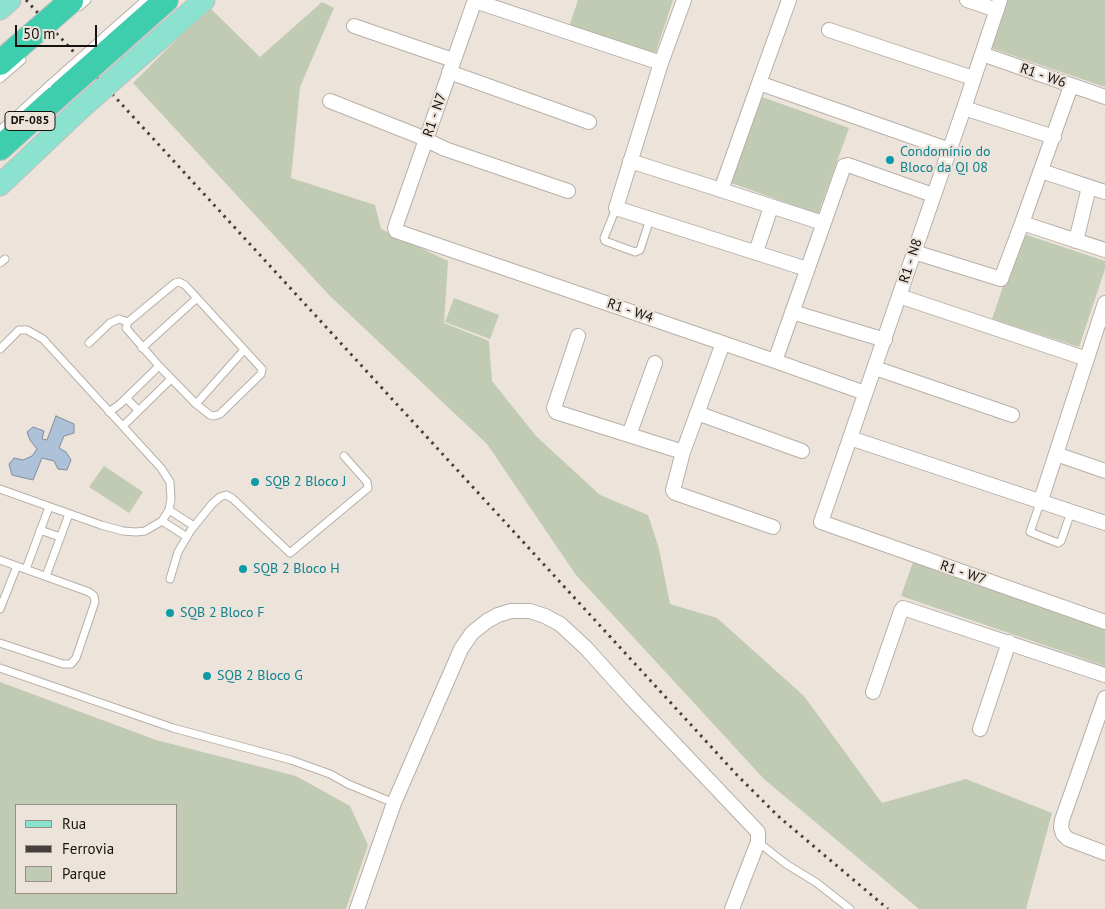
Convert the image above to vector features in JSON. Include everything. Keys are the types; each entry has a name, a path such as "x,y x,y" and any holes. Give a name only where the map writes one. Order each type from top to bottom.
{"highway":[{"name":"DF-085","path":"0,148 55,88 108,42 166,0"},
{"path":"0,63 22,52 73,5"}],"main road":[{"path":"0,9 10,0"},
{"path":"0,185 78,112 204,0"}],"street":[{"path":"475,0 661,63"},
{"name":"R1 - N7","path":"395,230 475,0"},
{"path":"684,0 661,63 616,208 807,269"},
{"path":"721,190 788,0"},
{"path":"967,0 998,5"},
{"name":"R1 - N8","path":"821,522 885,340 998,5"},
{"path":"354,26 589,122"},
{"path":"829,30 973,78"},
{"name":"R1 - W6","path":"982,54 1105,97"},
{"path":"759,83 950,150"},
{"path":"914,252 1001,279 1071,86"},
{"path":"330,101 416,135 445,149 568,191"},
{"path":"964,108 1054,137"},
{"path":"630,161 823,223"},
{"path":"775,361 843,168 846,165 933,195"},
{"path":"1041,171 1105,192"},
{"path":"1076,241 1089,187"},
{"path":"756,252 771,207"},
{"path":"1022,223 1105,250"},
{"name":"R1 - W4","path":"395,230 865,393"},
{"path":"899,296 1086,359"},
{"path":"1040,503 1105,303"},
{"path":"792,312 885,340"},
{"path":"578,336 554,408 556,412 683,452"},
{"path":"723,343 683,452 673,488 675,493 773,528"},
{"path":"629,435 655,363"},
{"path":"875,368 1012,415"},
{"path":"697,413 802,451"},
{"path":"850,438 1105,524"},
{"path":"1056,454 1105,471"},
{"name":"R1 - W7","path":"821,522 1105,622"},
{"path":"873,692 903,608 1105,675"},
{"path":"357,909 394,803 461,649 472,633 487,621 511,611 530,611 560,624 586,648 758,832 758,842 732,909"},
{"path":"980,729 1010,642"},
{"path":"1105,698 1100,730 1061,827 1063,834 1068,839 1105,853"}],"lane":[{"path":"73,5 87,0"},
{"path":"108,42 145,0"},
{"path":"0,79 22,52"},
{"path":"0,130 55,88"},
{"path":"616,208 604,238 605,241 635,252 640,250 650,218"},
{"path":"180,282 185,285 197,298 261,367 261,374 220,414 210,415 196,404 142,348 126,328 128,322 176,283 180,282"},
{"path":"142,348 197,298"},
{"path":"89,343 110,323 119,319 128,322"},
{"path":"0,349 19,330 27,330 43,339 161,468 170,482 171,499 169,510 162,521 145,531 123,531 0,489"},
{"path":"196,404 244,350"},
{"path":"109,412 159,366"},
{"path":"123,426 171,379"},
{"path":"126,398 138,410"},
{"path":"170,579 178,552 194,526 212,504 220,497 226,495 232,498 290,553 368,488 367,482 344,456"},
{"path":"1040,503 1030,532 1058,543 1061,541 1070,512"},
{"path":"26,569 49,507"},
{"path":"169,510 194,526"},
{"path":"46,576 69,514"},
{"path":"162,521 187,537"},
{"path":"40,530 60,537"},
{"path":"0,560 89,592 94,596 95,602 76,658 71,664 64,664 0,643"},
{"path":"0,609 17,566"},
{"path":"0,668 173,728 290,760 330,774 348,784 394,803"},
{"path":"758,842 786,864 818,882 850,909"}],"green space":[{"path":"578,0 673,0 655,55 569,27"},
{"path":"1005,0 1105,0 1105,87 988,47"},
{"path":"322,2 334,8 300,87 291,178 375,205 381,229 448,261 444,323 489,341 492,381 536,436 600,495 648,515 659,549 670,604 717,618 804,696 882,803 966,779 1052,813 1026,909 919,909 764,779 576,575 487,444 329,295 133,83 209,7 260,57"},
{"path":"762,97 849,128 818,214 731,183"},
{"path":"1021,233 1105,261 1105,269 1079,347 992,319"},
{"path":"454,298 499,315 490,339 445,322"},
{"path":"104,466 143,492 129,513 89,487"},
{"path":"913,562 1105,628 1105,666 901,596"},
{"path":"0,682 156,740 296,776 350,806 368,845 346,909 0,909"}],"water":[{"path":"56,416 74,424 74,433 64,436 59,448 66,452 71,460 67,470 58,469 54,461 42,458 33,480 12,475 9,464 14,458 23,460 32,456 37,449 27,432 33,427 44,431 42,439 47,440"}],"railway":[{"path":"26,0 737,775 778,816 888,909"}],"place":[{"name":"Condomínio do Bloco da QI 08","path":"890,160"},
{"name":"SQB 2 Bloco J","path":"255,482"},
{"name":"SQB 2 Bloco H","path":"243,569"},
{"name":"SQB 2 Bloco F","path":"170,613"},
{"name":"SQB 2 Bloco G","path":"207,676"}]}
